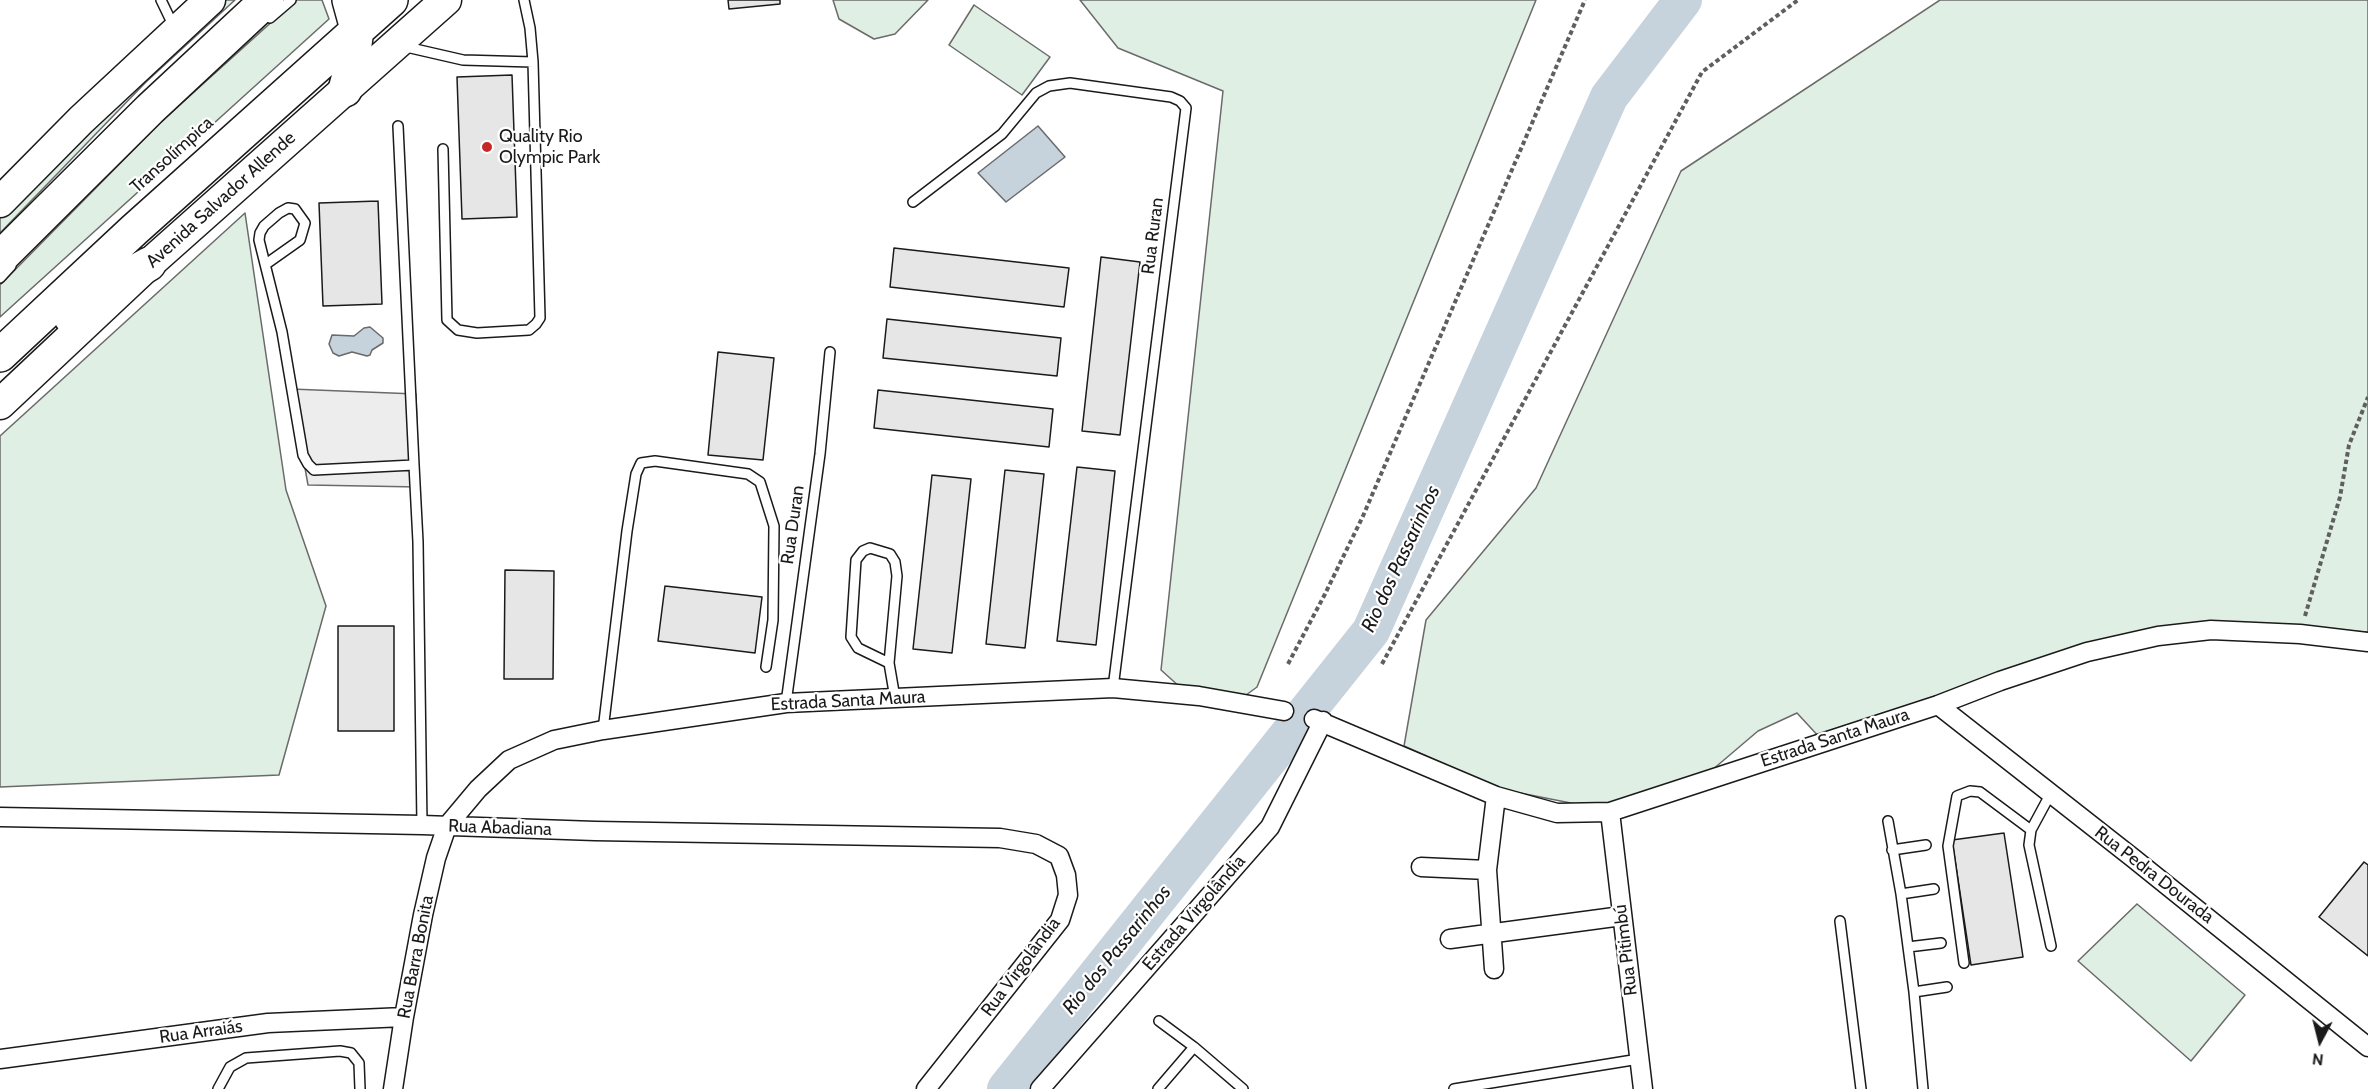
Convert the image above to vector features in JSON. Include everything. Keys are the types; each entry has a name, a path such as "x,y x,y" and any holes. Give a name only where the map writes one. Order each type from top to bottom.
{"highway":[{"name":"Avenida Salvador Allende","path":"0,355 134,230 352,14 391,0"},
{"path":"8,259 150,109 266,12"},
{"path":"345,90 353,60 352,14"},
{"path":"0,367 64,324 102,291 149,264"}],"main road":[{"path":"0,202 81,120 210,0"},
{"name":"Avenida Salvador Allende","path":"0,404 149,264 446,0"}],"street":[{"name":"Estrada Santa Maura","path":"1319,720 1496,796 1557,813 1610,812 1938,705 2000,681 2088,652 2158,636 2211,630 2300,634 2368,642"},
{"name":"Estrada Santa Maura","path":"447,826 477,789 509,760 554,740 603,730 786,703 1113,688 1199,696 1284,711"},
{"name":"Rua Pedra Dourada","path":"1938,705 2368,1047"},
{"name":"Estrada Virgolândia","path":"1040,1089 1270,827 1319,720"},
{"path":"1494,969 1487,870 1496,796"},
{"name":"Rua Pitimbú","path":"1610,812 1643,1089"},
{"name":"Rua Abadiana","path":"0,817 1000,838"},
{"name":"Rua Barra Bonita","path":"393,1089 404,1017 436,858 447,826"},
{"name":"Rua Virgolândia","path":"926,1089 1060,920 1068,896 1066,875 1059,856 1036,844 1000,838"},
{"path":"1420,867 1487,870"},
{"path":"1450,939 1622,916"},
{"name":"Rua Arraiás","path":"0,1059 268,1023 404,1017"}],"lane":[{"path":"161,0 169,12 176,31"},
{"path":"266,12 291,0"},
{"path":"443,149 447,320 458,330 477,333 529,330 540,318 533,62 530,28 524,0"},
{"path":"396,45 462,60 533,62"},
{"name":"Rua Ruran","path":"914,202 1002,135 1036,93 1049,86 1070,83 1171,97 1180,101 1186,108 1113,688"},
{"path":"398,126 418,542 422,825"},
{"path":"266,264 300,240 305,223 295,209 288,208 279,213 264,226 259,240 282,332 303,455 308,464 314,470 414,465"},
{"path":"0,278 8,259"},
{"name":"Rua Duran","path":"786,703 820,454 830,352"},
{"path":"603,730 627,531 636,474 641,463 655,461 748,474 760,482 774,526 773,620 766,668"},
{"path":"889,663 858,648 851,637 856,560 863,551 870,548 890,554 895,562 897,576 889,663 895,698"},
{"path":"1964,963 1948,846 1957,796 1970,791 1980,792 2031,830"},
{"path":"2051,794 2031,830 2029,845 2051,946"},
{"path":"1888,821 1901,894 1914,992 1923,1089"},
{"path":"1892,850 1926,845"},
{"path":"1901,894 1934,889"},
{"path":"1840,921 1861,1089"},
{"path":"1908,947 1941,943"},
{"path":"1914,992 1947,987"},
{"path":"1159,1021 1194,1047 1243,1089"},
{"path":"1158,1089 1194,1047"},
{"path":"218,1089 230,1067 246,1058 339,1051 351,1053 359,1063 360,1089"},
{"path":"1454,1089 1639,1059"}],"path":[{"path":"1288,664 1363,516 1585,0"},
{"path":"1382,664 1702,72 1798,0"},
{"path":"2300,634 2340,497 2349,445 2368,397"}],"green space":[{"path":"217,0 235,0 146,82 0,233 0,211"},
{"path":"296,0 322,0 329,19 0,317 0,285 163,120"},
{"path":"833,0 928,0 895,34 874,39 839,19"},
{"path":"1080,0 1536,0 1257,687 1242,698 1181,688 1161,670 1223,91 1118,48"},
{"path":"1940,0 2368,0 2368,632 2191,623 2011,669 1821,739 1797,713 1758,731 1698,782 1611,811 1500,789 1404,746 1426,620 1536,488 1681,171"},
{"path":"974,5 1050,57 1022,95 949,45"},
{"path":"245,213 286,490 326,606 279,775 0,787 0,436"},
{"path":"2137,904 2245,995 2191,1061 2078,961"}],"shaded area":[{"path":"1038,126 1065,157 1006,202 978,173"},
{"path":"370,327 383,338 383,343 372,350 370,355 352,352 339,356 333,353 329,344 332,335 354,336 364,328"},
{"path":"291,389 416,394 419,487 308,485"}],"building":[{"path":"728,0 780,0 780,4 729,9"},
{"name":"Quality Rio Olympic Park","path":"512,75 517,217 462,219 457,77"},
{"path":"378,201 382,304 323,306 319,203"},
{"path":"894,248 1069,268 1064,307 890,287"},
{"path":"1101,257 1140,262 1120,435 1082,431"},
{"path":"887,319 1061,338 1057,376 883,358"},
{"path":"718,352 774,358 763,460 708,455"},
{"path":"878,390 1053,409 1049,447 874,428"},
{"path":"1077,467 1115,471 1096,645 1057,641"},
{"path":"1005,470 1044,474 1025,648 986,644"},
{"path":"932,475 971,479 952,653 913,649"},
{"path":"505,570 554,571 553,679 504,679"},
{"path":"665,586 762,597 755,653 658,641"},
{"path":"338,626 394,626 394,731 338,731"},
{"path":"2004,833 2023,957 1971,965 1952,840"},
{"path":"2364,862 2368,865 2368,956 2319,917"}],"waterway":[{"name":"Rio dos Passarinhos","path":"1006,1089 1371,631 1609,97 1683,0"}],"place":[{"name":"Quality Rio Olympic Park","path":"487,147"}]}
